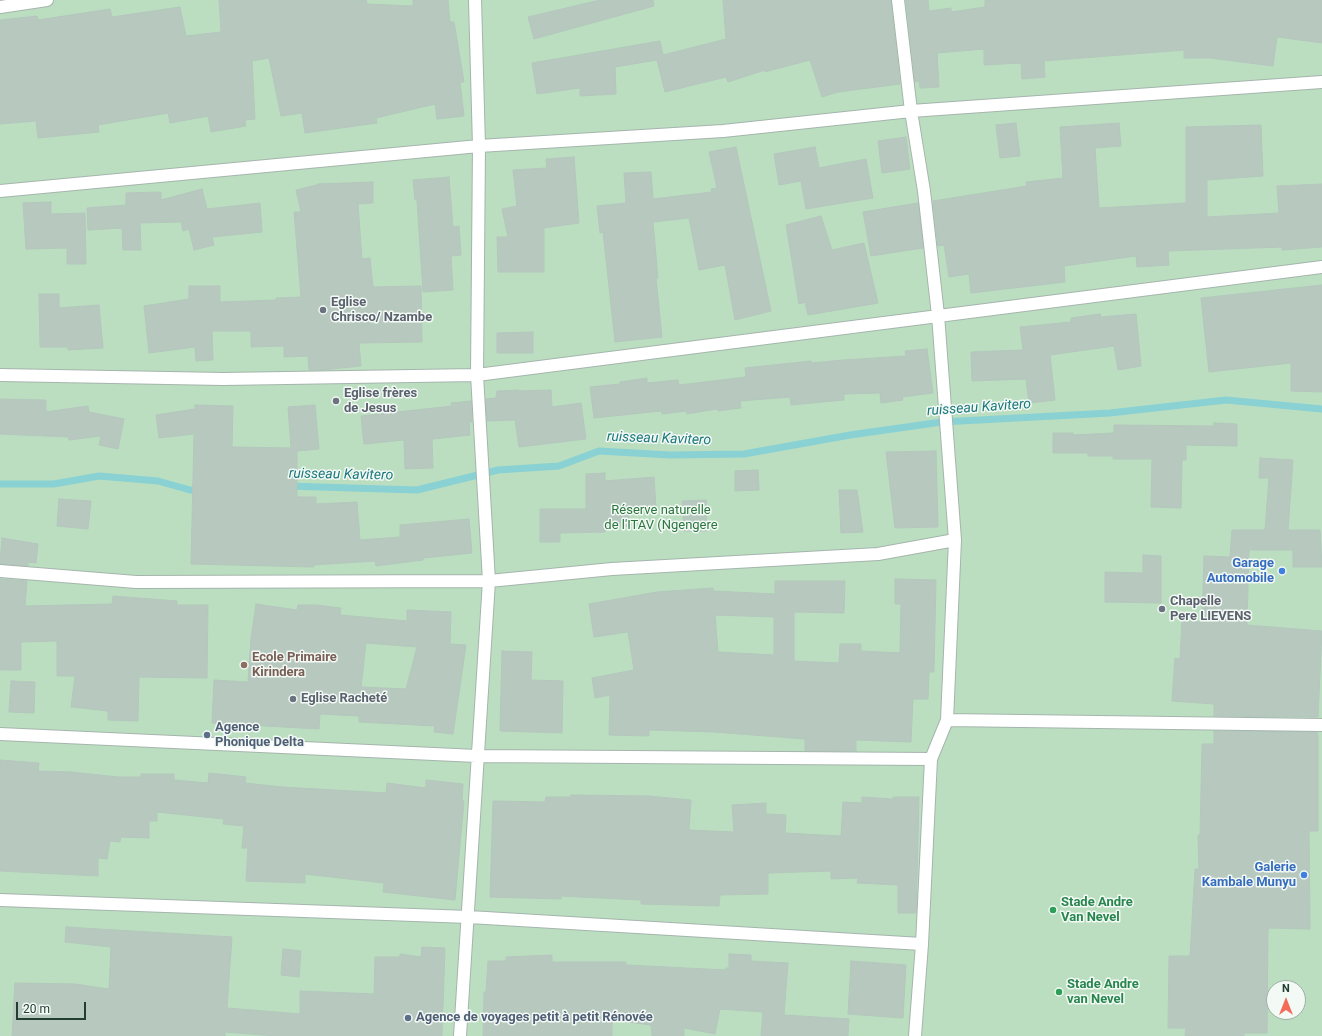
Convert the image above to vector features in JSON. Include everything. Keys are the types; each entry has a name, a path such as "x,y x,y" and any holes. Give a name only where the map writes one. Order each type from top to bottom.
{"street":[{"path":"0,7 47,0"},
{"path":"460,1036 469,917 477,756 489,581 477,375 479,146 475,0"},
{"path":"898,0 911,112 924,191 938,316 955,540 947,720 931,759 922,944 915,1036"},
{"path":"0,191 479,146 723,131 911,112 1322,82"},
{"path":"0,375 223,378 477,375 1322,267"},
{"path":"0,572 136,582 489,581 612,569 878,554 955,540"},
{"path":"947,720 1322,725"},
{"path":"0,734 477,756 931,759"},
{"path":"0,900 469,917 922,944"}],"green space":[{"name":"Réserve naturelle de l'ITAV (Ngengere","path":"0,0 1322,0 1322,1036 0,1036"}],"building":[{"path":"219,0 366,0 367,4 413,6 413,0 448,0 450,22 454,22 464,82 460,82 464,116 437,119 435,104 376,118 377,123 305,133 302,113 281,116 269,58 252,61 255,119 245,120 246,126 211,132 208,116 170,123 168,113 98,125 99,132 38,138 36,121 0,124 0,20 37,16 38,20 110,9 112,17 180,7 186,36 221,32"},
{"path":"600,0 653,0 654,6 534,39 528,17"},
{"path":"723,0 891,0 900,84 838,92 822,97 810,60 765,72 765,70 728,82 726,77 665,92 657,60 615,67 616,94 580,96 580,88 537,94 532,63 660,41 663,55 726,39"},
{"path":"906,0 928,0 929,11 951,8 951,12 985,7 985,0 1322,0 1322,43 1277,37 1273,66 1210,58 1184,58 1184,50 1044,61 1045,77 1022,79 1021,63 984,65 984,49 937,53 939,87 920,88 919,81 915,82"},
{"path":"1016,123 1020,156 1000,158 996,125"},
{"path":"1119,123 1121,146 1095,148 1099,208 1186,203 1186,127 1261,125 1263,176 1207,180 1207,217 1279,213 1277,186 1322,184 1322,247 1282,250 1282,247 1168,251 1169,265 1137,267 1136,256 1064,266 1065,282 971,293 969,274 949,277 944,245 938,246 933,201 1027,186 1026,182 1063,178 1060,127"},
{"path":"906,137 910,169 882,173 878,141"},
{"path":"736,147 771,311 735,320 725,265 699,270 689,218 653,222 658,278 656,278 662,337 615,342 603,232 600,233 597,206 626,203 624,173 651,172 653,199 712,192 711,189 717,188 709,152"},
{"path":"815,147 819,168 866,159 873,198 806,209 801,181 779,185 774,154"},
{"path":"574,157 579,223 544,228 544,272 498,272 497,237 508,237 502,209 517,206 513,170 547,168 546,159"},
{"path":"449,177 453,227 459,226 461,255 451,256 453,290 423,292 417,200 415,200 413,180"},
{"path":"373,182 373,203 358,204 362,259 370,258 373,287 421,286 422,342 359,343 361,366 321,370 309,370 308,356 284,357 284,346 251,347 251,331 212,331 213,360 196,361 195,347 149,353 144,306 189,299 189,286 220,286 220,302 276,300 276,298 301,297 294,212 301,212 296,190 317,184"},
{"path":"202,189 207,209 260,203 262,232 212,237 214,245 194,250 189,229 183,231 181,222 140,223 141,250 123,250 122,228 88,230 87,208 126,205 126,193 161,192 161,200"},
{"path":"51,202 51,214 85,213 86,264 67,264 67,248 26,249 23,203"},
{"path":"918,203 923,248 871,256 863,212"},
{"path":"821,216 832,250 864,243 878,303 808,315 805,302 799,304 786,225"},
{"path":"1322,285 1322,392 1291,391 1291,363 1209,372 1201,298"},
{"path":"39,294 59,294 59,308 99,305 103,348 68,350 68,347 40,347"},
{"path":"1100,314 1101,317 1136,314 1141,366 1118,370 1114,346 1050,355 1055,400 1029,403 1026,379 972,381 971,352 1023,350 1020,327 1071,322 1071,318"},
{"path":"533,332 533,353 497,353 497,333"},
{"path":"927,349 933,393 902,397 903,400 881,403 880,393 844,394 844,400 791,405 790,397 740,401 741,408 718,411 717,409 687,414 686,411 662,414 661,411 594,418 590,387 620,384 620,382 647,378 647,383 678,380 679,385 746,377 745,368 811,361 811,363 906,356 905,351"},
{"path":"551,390 552,407 581,403 586,439 519,447 515,420 487,421 486,399 496,398 497,391"},
{"path":"0,399 46,400 46,412 88,406 89,412 124,419 118,449 99,445 101,436 69,440 68,437 0,434"},
{"path":"471,401 472,422 469,422 470,435 432,439 433,468 405,469 404,440 364,444 361,416 452,406 451,403"},
{"path":"195,405 233,406 232,447 291,448 288,407 315,405 319,449 297,451 297,497 316,497 316,504 357,502 360,540 400,537 400,525 469,519 472,553 423,558 423,560 376,566 375,561 314,565 314,567 191,564 194,434 159,438 156,415 195,409"},
{"path":"1214,423 1237,424 1237,446 1186,445 1186,460 1182,460 1181,508 1151,507 1152,459 1113,459 1113,456 1088,456 1088,453 1053,453 1053,433 1073,433 1073,435 1114,433 1114,425 1213,426"},
{"path":"936,451 938,527 895,528 886,452"},
{"path":"1260,458 1293,460 1288,530 1320,530 1322,567 1293,567 1293,550 1249,550 1247,625 1322,631 1318,717 1214,716 1214,704 1172,701 1175,658 1180,659 1182,621 1202,622 1204,556 1230,557 1232,530 1265,530 1269,478 1259,478"},
{"path":"758,470 759,490 735,491 735,471"},
{"path":"605,473 605,481 654,477 656,508 628,511 630,526 605,529 605,532 560,533 560,542 540,542 540,509 586,509 586,474"},
{"path":"839,490 857,490 863,532 841,533"},
{"path":"59,499 91,501 88,529 57,526"},
{"path":"706,500 707,531 684,531 682,501"},
{"path":"2,538 38,544 36,563 28,562 28,566 0,564"},
{"path":"1143,555 1161,556 1161,603 1105,602 1105,572 1143,573"},
{"path":"0,579 27,581 25,606 112,604 113,596 177,601 177,605 208,605 207,678 139,677 138,721 108,720 108,711 71,707 75,676 57,676 57,641 21,642 21,670 0,670"},
{"path":"895,579 936,580 934,672 929,672 928,699 913,699 911,742 856,740 856,751 805,751 805,739 714,732 649,730 649,736 609,735 610,695 595,698 592,678 634,670 628,632 594,637 589,604 657,592 713,588 713,591 775,594 775,581 845,581 844,613 794,612 794,661 839,663 840,644 861,644 861,651 900,653 901,604 895,604","holes":["715,615 774,617 774,655 718,652"]},
{"path":"256,604 297,610 298,605 316,605 341,608 340,615 407,621 407,610 451,612 450,644 466,645 453,734 434,732 435,726 359,722 359,716 320,714 319,729 212,723 214,680 248,682 251,638","holes":["366,643 417,647 406,689 361,687"]},
{"path":"502,651 532,652 531,680 563,681 562,733 500,731"},
{"path":"11,681 35,682 34,713 9,712"},
{"path":"1214,731 1317,732 1318,735 1318,831 1309,831 1310,929 1268,928 1268,980 1266,980 1267,1033 1244,1033 1244,1036 1185,1036 1186,1028 1168,1028 1169,956 1190,956 1195,869 1199,869 1198,835 1200,835 1202,744 1214,744"},
{"path":"0,760 39,763 38,771 71,772 118,777 141,777 141,774 174,774 174,780 208,783 209,773 246,777 245,783 282,787 386,793 387,783 426,788 426,780 463,784 462,801 464,801 455,900 383,892 384,883 305,874 305,883 246,881 248,848 242,848 244,826 223,824 224,819 157,812 157,821 149,821 149,838 121,837 120,842 110,841 107,859 98,858 98,876 0,871"},
{"path":"571,795 648,796 691,800 689,830 734,832 732,805 766,803 766,814 786,815 785,833 841,836 843,802 862,803 862,797 893,799 893,797 919,797 916,913 898,913 898,885 857,883 858,878 831,879 831,871 768,873 768,894 720,895 719,906 641,904 641,900 561,896 561,899 490,897 493,801 545,802 546,797 571,797"},
{"path":"66,927 232,937 227,1008 300,1014 300,991 374,994 375,957 400,957 400,954 421,957 422,947 445,948 442,1036 276,1036 225,1032 225,1036 12,1036 15,983 75,984 109,989 111,947 65,942"},
{"path":"283,949 301,951 299,977 281,975"},
{"path":"729,954 751,955 751,961 788,963 784,1015 849,1019 848,1036 761,1036 763,1012 720,1009 715,1034 684,1028 684,1036 652,1036 651,1025 612,1020 612,1036 483,1036 484,992 486,992 488,961 506,961 506,957 552,955 552,962 626,962 626,965 726,970 726,968 729,968"},
{"path":"851,961 906,965 903,1018 848,1014"}],"waterway":[{"name":"ruisseau Kavitero","path":"287,486 417,490 498,470 559,466 599,451 670,455 744,454 850,435 942,422 1110,413 1226,400 1322,409"},
{"name":"ruisseau Kavitero","path":"0,484 54,484 99,476 158,481 190,490 202,491"}],"place":[{"name":"Eglise Chrisco/ Nzambe","path":"323,310"},
{"name":"Eglise frères de Jesus","path":"336,401"},
{"name":"Garage Automobile","path":"1282,571"},
{"name":"Chapelle Pere LIEVENS","path":"1162,609"},
{"name":"Ecole Primaire Kirindera","path":"244,665"},
{"name":"Eglise Racheté","path":"293,699"},
{"name":"Agence Phonique Delta","path":"207,735"},
{"name":"Galerie Kambale Munyu","path":"1304,875"},
{"name":"Stade Andre Van Nevel","path":"1053,910"},
{"name":"Stade Andre van Nevel","path":"1059,992"},
{"name":"Agence de voyages petit à petit Rénovée","path":"408,1018"}]}
